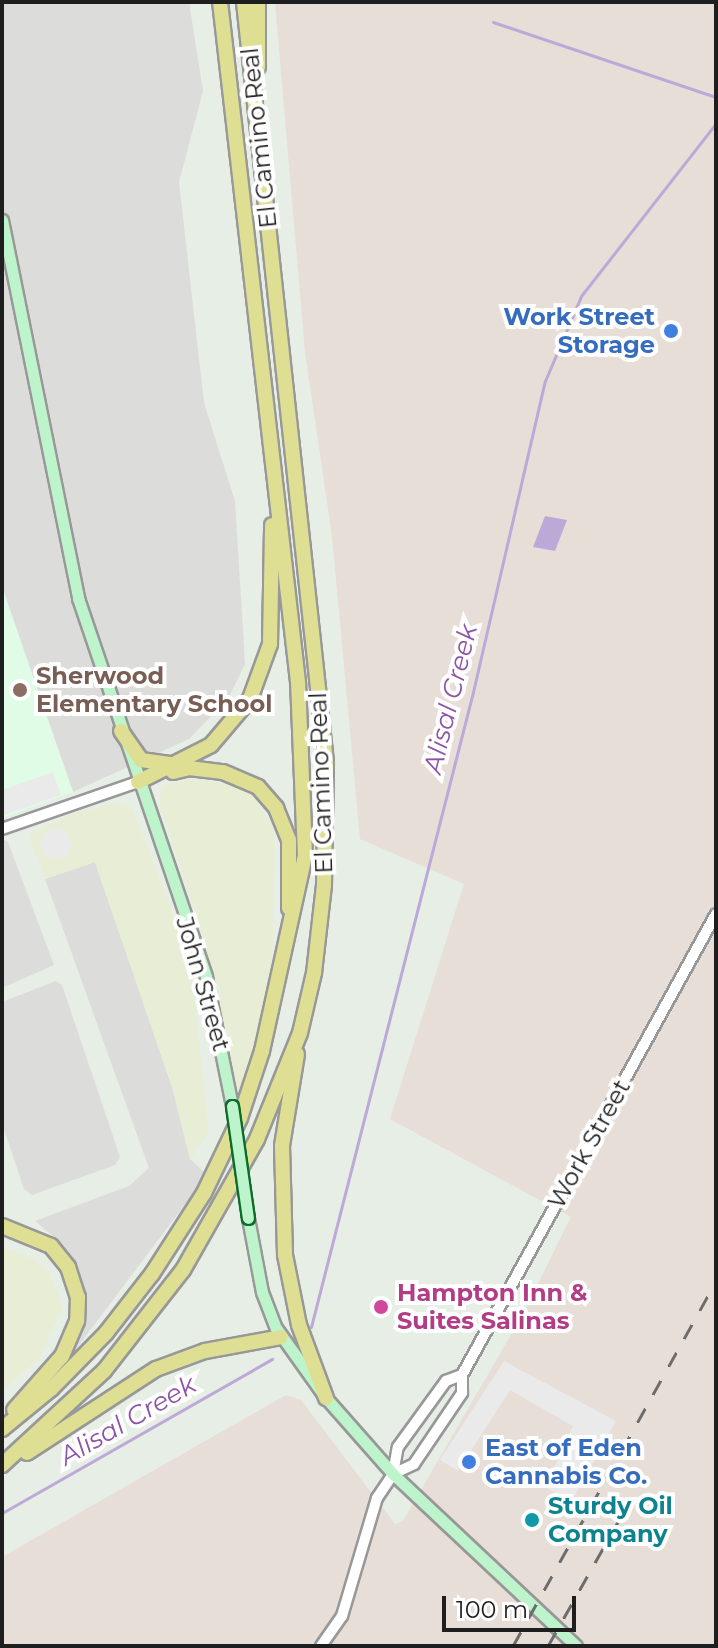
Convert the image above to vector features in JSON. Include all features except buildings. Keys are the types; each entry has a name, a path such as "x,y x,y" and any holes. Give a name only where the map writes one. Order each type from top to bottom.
{"highway":[{"name":"El Camino Real","path":"2,1429 51,1389 106,1333 152,1274 204,1193 240,1118 289,946 305,855 305,794 298,682 220,2"},
{"name":"El Camino Real","path":"3,1464 104,1371 183,1270 257,1139 300,1033 314,973 324,885 326,762 244,2"},
{"path":"255,99 258,2"},
{"path":"138,782 185,760 230,727 260,678 270,644 273,476"},
{"path":"121,731 144,762 185,760"},
{"path":"138,782 189,768 223,772 258,787 276,808 289,840 289,946"},
{"path":"300,1033 282,1146 285,1255 299,1325 326,1398"},
{"path":"2,1226 34,1235 58,1253 72,1274 79,1305 75,1329 55,1366 2,1421"},
{"path":"3,1464 156,1369 205,1351 281,1337"}],"main road":[{"name":"John Street","path":"2,220 65,549 121,731 206,977 232,1106 262,1292 281,1337 326,1398 393,1474 576,1646"}],"street":[{"path":"2,829 138,782"},
{"name":"Work Street","path":"393,1474 414,1464 462,1393 462,1375 716,914"},
{"name":"Work Street","path":"321,1646 342,1616 377,1498 393,1474 402,1440 446,1381 462,1375"}],"shaded area":[{"path":"2,2 189,2 203,91 179,182 204,403 235,501 245,664 228,699 189,739 73,792 2,586"},
{"path":"275,2 716,2 716,1646 2,1646 2,1557 286,1395 301,1400 395,1524 403,1521 524,1312 571,1217 390,1119 464,884 360,839 332,536 305,352"},
{"path":"545,516 567,520 555,551 533,547"},
{"name":"Sherwood Elementary School","path":"2,588 73,792 2,818"},
{"path":"53,772 61,795 2,816 2,790"},
{"path":"192,778 248,789 275,829 272,983 239,1095 203,937 160,804 161,786"},
{"path":"119,803 133,809 190,958 209,1133 190,1159 173,1090 95,862 45,879 28,834 76,812"},
{"path":"56,829 67,833 71,844 67,855 56,859 45,855 41,844 45,833"},
{"path":"2,839 8,842 54,965 2,988"},
{"path":"95,862 173,1090 190,1159 207,1175 73,1353 86,1293 64,1246 35,1221 129,1186 149,1168 45,879"},
{"path":"56,981 62,985 120,1157 115,1165 32,1195 24,1189 2,1123 2,1002"},
{"path":"2,1247 32,1258 49,1272 63,1307 39,1359 2,1390"},
{"path":"504,1361 616,1421 571,1502 540,1484 543,1479 548,1481 573,1426 510,1390 458,1471 440,1460"}],"waterway":[{"name":"Alisal Creek","path":"493,22 716,97"},
{"name":"Alisal Creek","path":"311,1327 473,692 545,381 581,296 716,123"},
{"name":"Alisal Creek","path":"2,1513 272,1359"}],"railway":[{"path":"513,1646 716,1282"},
{"path":"548,1646 623,1513"}],"place":[{"name":"Work Street Storage","path":"671,331"},
{"name":"Sherwood Elementary School","path":"20,690"},
{"name":"Hampton Inn & Suites Salinas","path":"381,1307"},
{"name":"East of Eden Cannabis Co.","path":"469,1462"},
{"name":"Sturdy Oil Company","path":"532,1520"}]}
